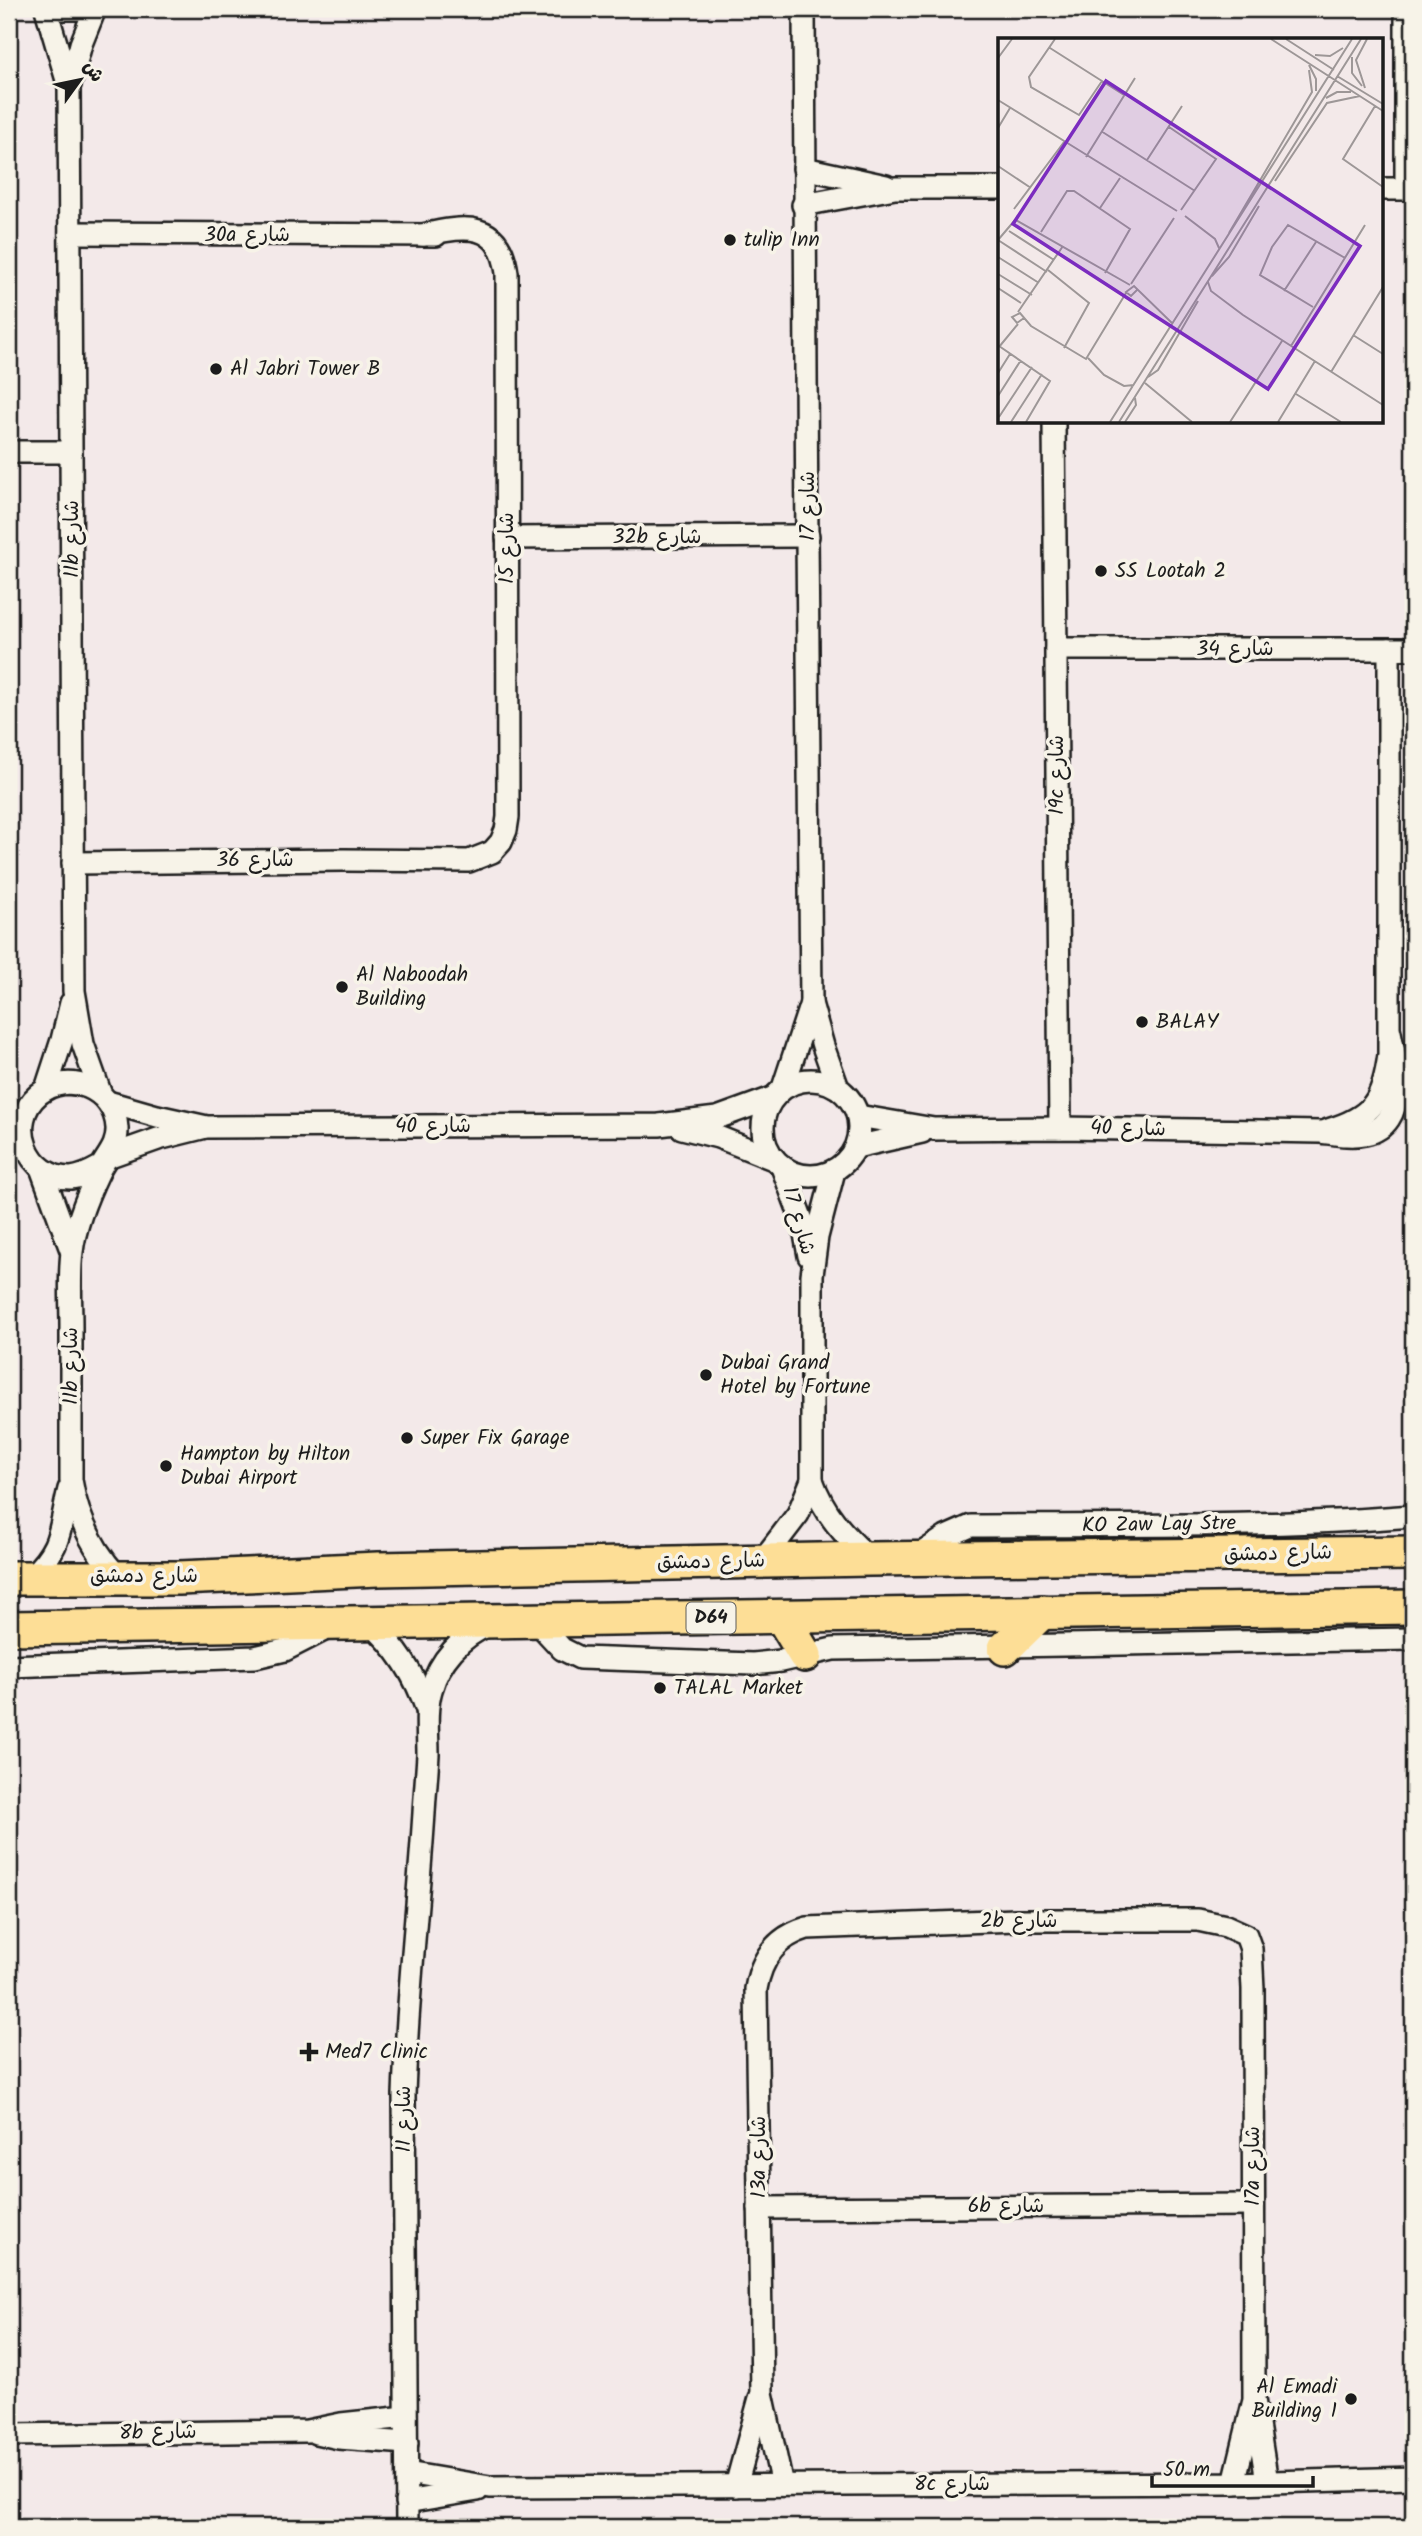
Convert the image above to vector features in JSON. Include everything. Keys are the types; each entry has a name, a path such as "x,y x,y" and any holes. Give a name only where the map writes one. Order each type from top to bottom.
{"main road":[{"name":"شارع دمشق","path":"19,1578 179,1578 378,1569 870,1559 1413,1553"},
{"name":"D64","path":"9,1628 1413,1607"},
{"path":"1005,1648 1042,1612"},
{"path":"782,1617 805,1655"}],"street":[{"name":"11b شارع","path":"47,9 69,87 74,990 83,1044 105,1099"},
{"path":"60,9 81,9"},
{"name":"11b شارع","path":"69,87 94,9"},
{"name":"شارع 17","path":"804,9 803,205 811,1003 838,1088"},
{"path":"1384,189 1410,189 1406,9"},
{"path":"804,168 895,188"},
{"path":"803,205 895,188 998,188"},
{"name":"شارع 15","path":"423,235 458,228 476,229 491,235 501,248 505,260 506,294 507,801 497,827 489,838 466,851 437,860"},
{"name":"30a شارع","path":"70,233 423,235"},
{"name":"19c شارع","path":"1054,424 1060,1128"},
{"path":"9,452 71,452"},
{"name":"32b شارع","path":"507,538 808,536"},
{"name":"شارع 34","path":"1056,649 1413,649"},
{"name":"شارع 40","path":"858,1115 934,1129 1321,1132 1353,1136 1369,1134 1391,1116 1396,1098 1397,1074 1390,1032 1389,649"},
{"name":"شارع 36","path":"73,863 437,860"},
{"name":"11b شارع","path":"46,1089 74,990"},
{"name":"شارع 17","path":"778,1093 811,1003"},
{"path":"811,1079 838,1088 850,1100 858,1115 856,1147 847,1161 834,1171 817,1177 798,1175 777,1163 765,1145 762,1129 765,1113 778,1093 796,1082 811,1079"},
{"path":"9,1150 55,1175 71,1178 86,1175 105,1161 115,1143 117,1129 114,1115 105,1099 89,1087 59,1083 19,1107 24,1117 22,1131 36,1163"},
{"name":"شارع 40","path":"105,1099 157,1116 207,1127 659,1125 717,1118 778,1093"},
{"name":"شارع 40","path":"659,1125 718,1137 777,1163"},
{"name":"شارع 40","path":"105,1161 158,1139 207,1127"},
{"name":"شارع 40","path":"856,1147 934,1129"},
{"name":"11b شارع","path":"19,1578 45,1562 62,1529 71,1480 72,1252 83,1209 105,1161"},
{"name":"11b شارع","path":"36,1163 72,1252"},
{"name":"شارع 17","path":"777,1163 803,1223 812,1275"},
{"name":"شارع 17","path":"762,1561 798,1514 812,1480 812,1275 817,1237 834,1171"},
{"name":"11b شارع","path":"71,1480 78,1510 90,1539 117,1576"},
{"name":"شارع 17","path":"812,1480 828,1515 840,1531 870,1559"},
{"name":"KO Zaw Lay Stre","path":"914,1559 946,1537 971,1527 1240,1524 1413,1516"},
{"name":"شارع 11","path":"407,2527 405,2069 426,1783 427,1712 430,1691 449,1654 481,1628 500,1621"},
{"path":"536,1621 562,1649 592,1660 753,1664 781,1661 833,1649 1413,1639"},
{"path":"9,1666 255,1657 285,1650 354,1622"},
{"name":"شارع 11","path":"354,1622 386,1637 412,1671 427,1712"},
{"name":"2b شارع","path":"791,1933 816,1927 851,1925 1184,1919 1226,1926 1246,1935"},
{"name":"13a شارع","path":"782,2485 762,2393 756,1989 763,1961 780,1941 791,1933"},
{"name":"17a شارع","path":"1246,1935 1251,1949 1253,1989 1254,2399 1267,2482"},
{"name":"6b شارع","path":"759,2208 1254,2205"},
{"name":"13a شارع","path":"736,2486 762,2393"},
{"name":"17a شارع","path":"1234,2483 1254,2399"},
{"name":"8b شارع","path":"9,2435 307,2431 341,2424 406,2417"},
{"name":"8b شارع","path":"307,2431 339,2438 407,2443"},
{"name":"8c شارع","path":"407,2473 490,2487 1234,2483 1413,2478"},
{"name":"8c شارع","path":"406,2502 459,2495 490,2487"}],"place":[{"name":"tulip Inn","path":"730,240"},
{"name":"Al Jabri Tower B","path":"216,369"},
{"name":"SS Lootah 2","path":"1101,571"},
{"name":"Al Naboodah Building","path":"342,987"},
{"name":"BALAY","path":"1142,1022"},
{"name":"Dubai Grand Hotel by Fortune","path":"706,1375"},
{"name":"Super Fix Garage","path":"407,1438"},
{"name":"Hampton by Hilton Dubai Airport","path":"166,1466"},
{"name":"TALAL Market","path":"660,1688"},
{"name":"Med7 Clinic","path":"309,2052"},
{"name":"Al Emadi Building 1","path":"1351,2399"}]}
